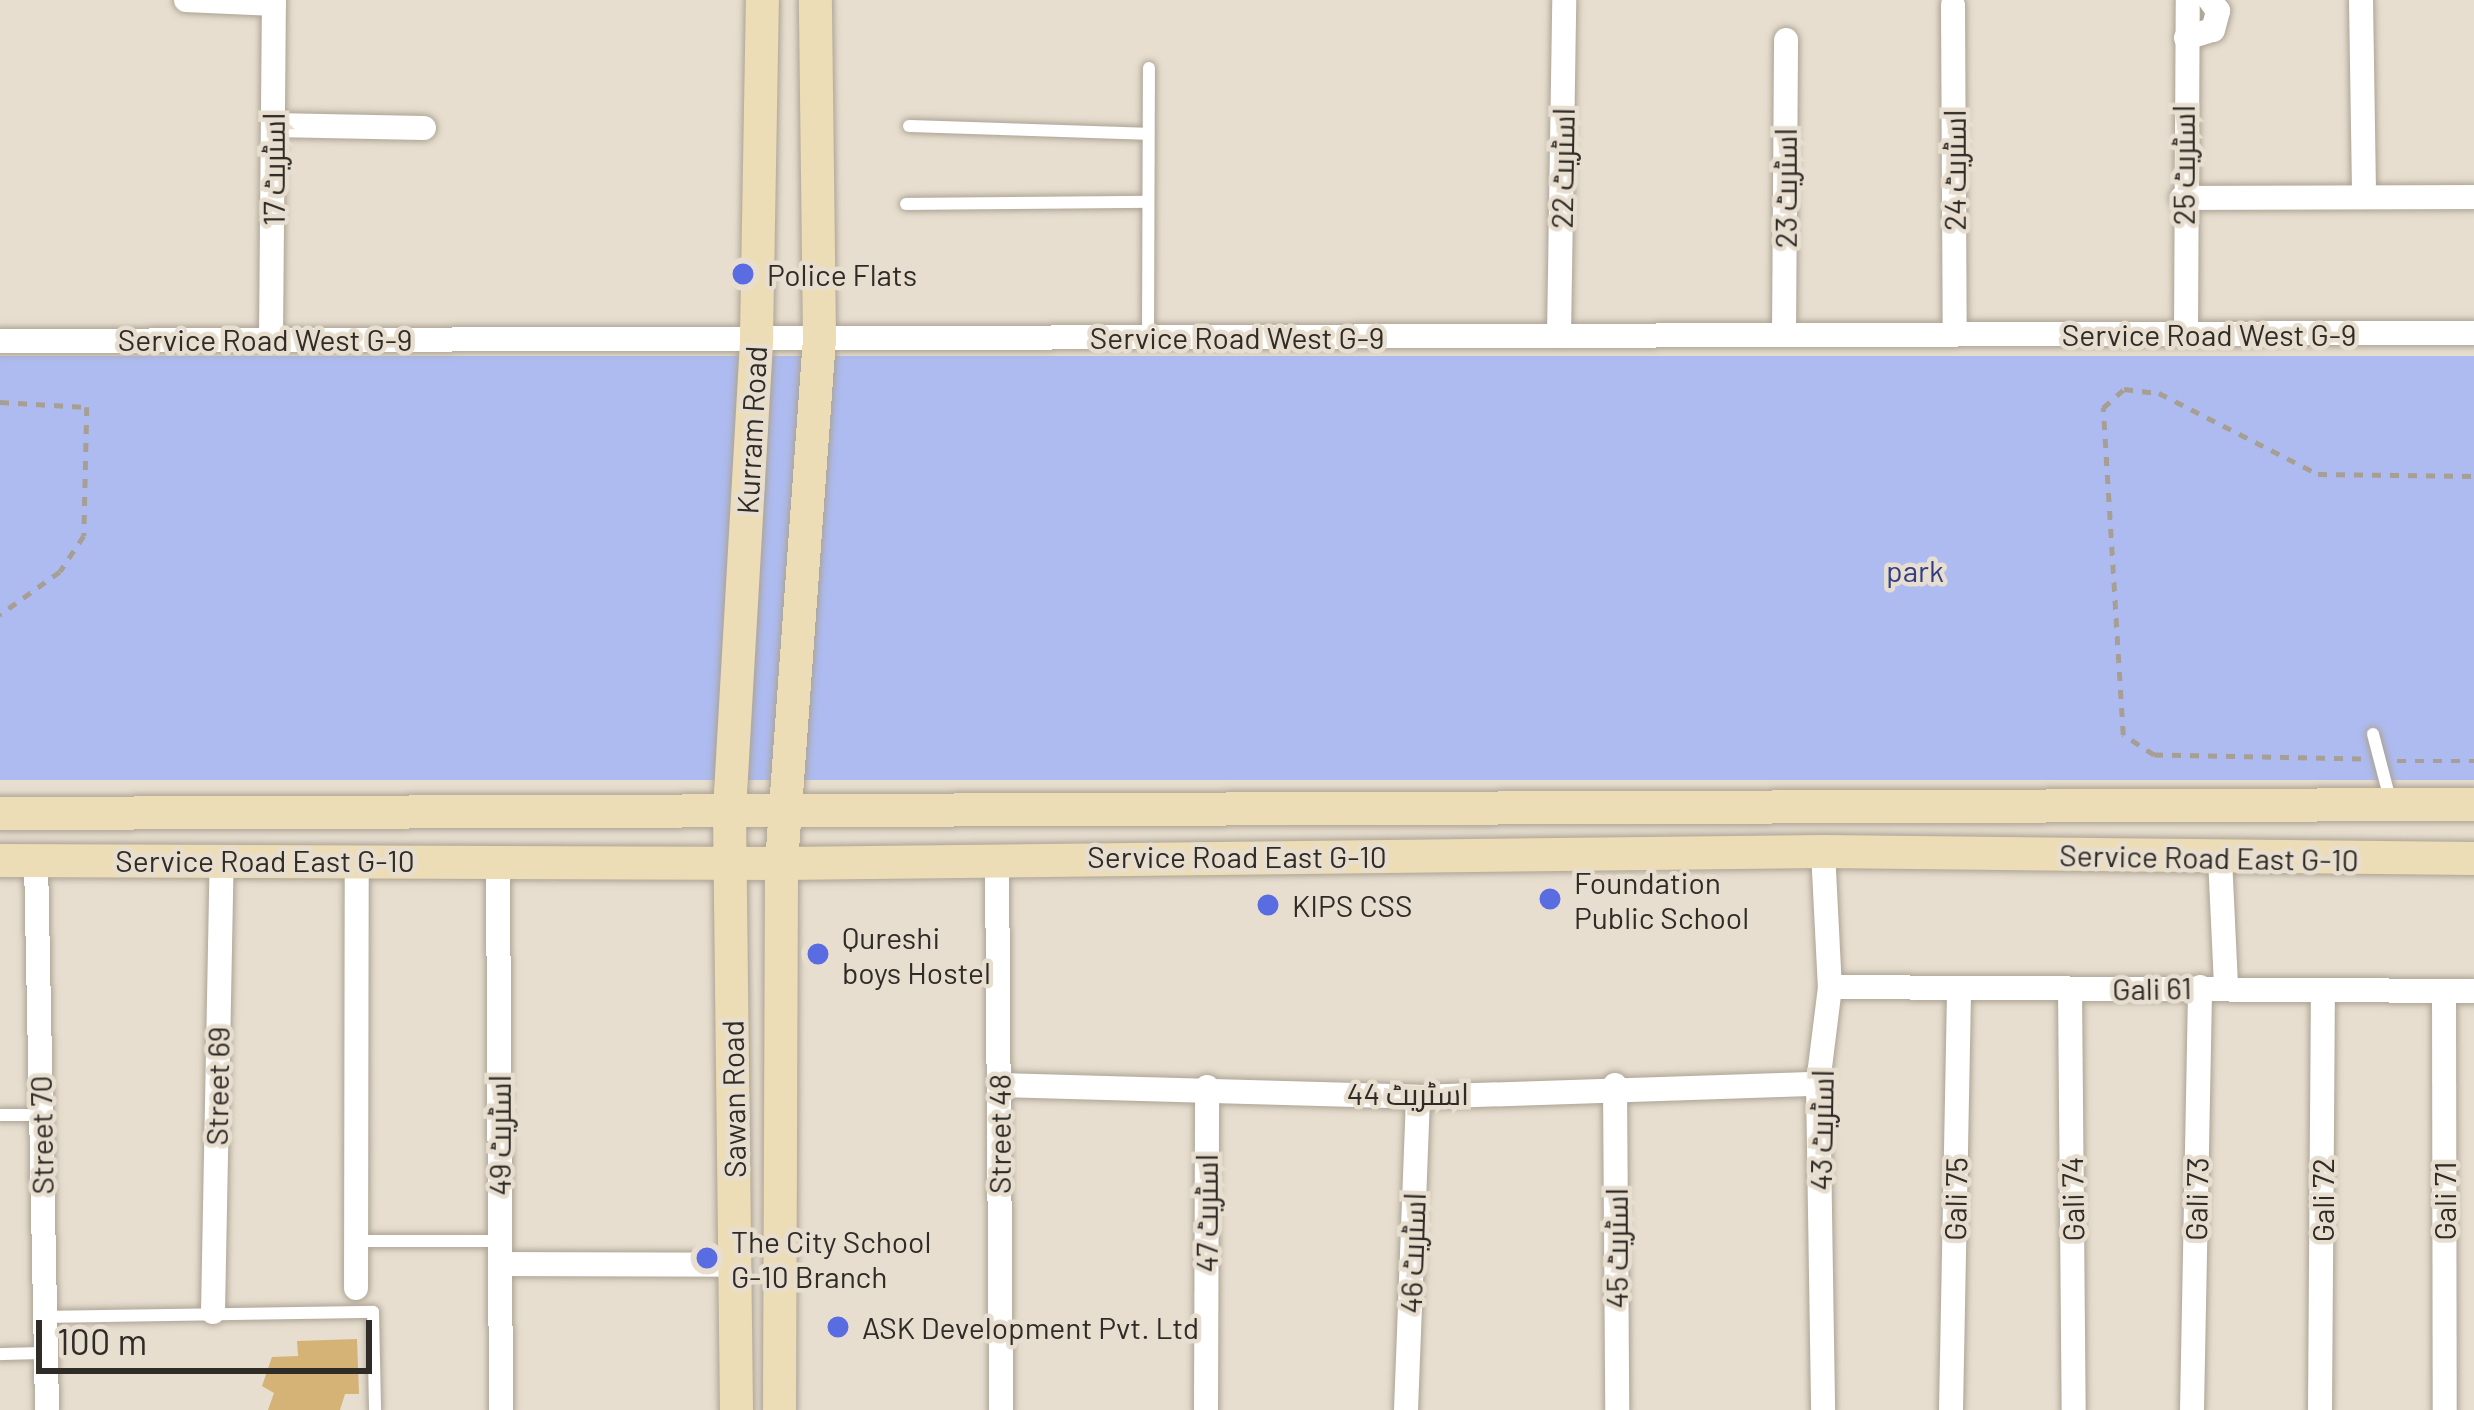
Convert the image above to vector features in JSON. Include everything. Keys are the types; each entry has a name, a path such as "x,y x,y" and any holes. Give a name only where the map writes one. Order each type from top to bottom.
{"main road":[{"name":"Kurram Road","path":"730,860 756,337 762,0"},
{"path":"815,0 820,338"},
{"name":"Sawan Road","path":"779,1410 781,862 820,338"},
{"path":"2457,804 2457,858"},
{"name":"Service Road East G-10","path":"0,813 2457,804"},
{"name":"Service Road East G-10","path":"0,860 781,862 1823,851 2457,858"},
{"name":"Sawan Road","path":"730,860 736,1410"}],"street":[{"path":"186,0 274,2"},
{"name":"اسٹریٹ 22","path":"1559,336 1564,0"},
{"name":"اسٹریٹ 25","path":"2186,334 2182,199 2188,0"},
{"path":"2186,38 2213,30 2218,11 2210,0"},
{"path":"2361,0 2365,196"},
{"name":"اسٹریٹ 17","path":"271,338 274,2"},
{"name":"اسٹریٹ 24","path":"1952,5 1955,334"},
{"name":"اسٹریٹ 23","path":"1784,335 1786,40"},
{"path":"273,125 424,128"},
{"path":"2182,199 2474,197"},
{"name":"Service Road West G-9","path":"0,341 2474,333"},
{"name":"اسٹریٹ 43","path":"1823,851 1830,987 1818,1084 1823,1410"},
{"name":"Street 48","path":"997,858 1000,1410"},
{"path":"2220,858 2226,986"},
{"name":"Street 70","path":"36,860 47,1410"},
{"name":"Street 69","path":"213,1312 222,860"},
{"path":"356,1288 357,860"},
{"name":"اسٹریٹ 49","path":"498,860 501,1410"},
{"name":"Gali 61","path":"1830,987 2226,986 2474,992"},
{"name":"Gali 73","path":"2192,1410 2200,987"},
{"name":"Gali 75","path":"1951,1410 1959,988"},
{"name":"Gali 74","path":"2070,989 2074,1410"},
{"name":"Gali 72","path":"2320,1410 2324,990"},
{"name":"Gali 71","path":"2444,991 2445,1410"},
{"name":"اسٹریٹ 44","path":"999,1085 1207,1087 1418,1097 1615,1085 1818,1084"},
{"name":"اسٹریٹ 45","path":"1615,1085 1617,1410"},
{"name":"اسٹریٹ 47","path":"1206,1410 1207,1087"},
{"name":"اسٹریٹ 46","path":"1406,1410 1418,1097"},
{"path":"500,1252 735,1265"}],"lane":[{"path":"1148,337 1149,68"},
{"path":"909,126 1148,134"},
{"path":"906,204 1148,202"},
{"path":"2374,734 2392,804"},
{"path":"0,1115 41,1114"},
{"path":"356,1241 500,1252"},
{"path":"44,1317 373,1312 375,1410"},
{"path":"0,1354 45,1354"}],"path":[{"path":"2474,476 2318,474 2159,393 2124,389 2103,408 2122,735 2154,755 2474,761"},
{"path":"0,402 87,407 84,536 60,572 0,615"}],"green space":[{"name":"park","path":"0,356 2474,356 2474,780 0,780"}],"building":[{"path":"357,1339 359,1394 345,1394 340,1410 268,1410 274,1393 262,1386 272,1357 298,1356 297,1341"}],"place":[{"name":"Police Flats","path":"743,274"},
{"name":"Foundation Public School","path":"1550,899"},
{"name":"KIPS CSS","path":"1268,905"},
{"name":"Qureshi boys Hostel","path":"818,954"},
{"name":"The City School G-10 Branch","path":"707,1258"},
{"name":"ASK Development Pvt. Ltd","path":"838,1327"}]}
